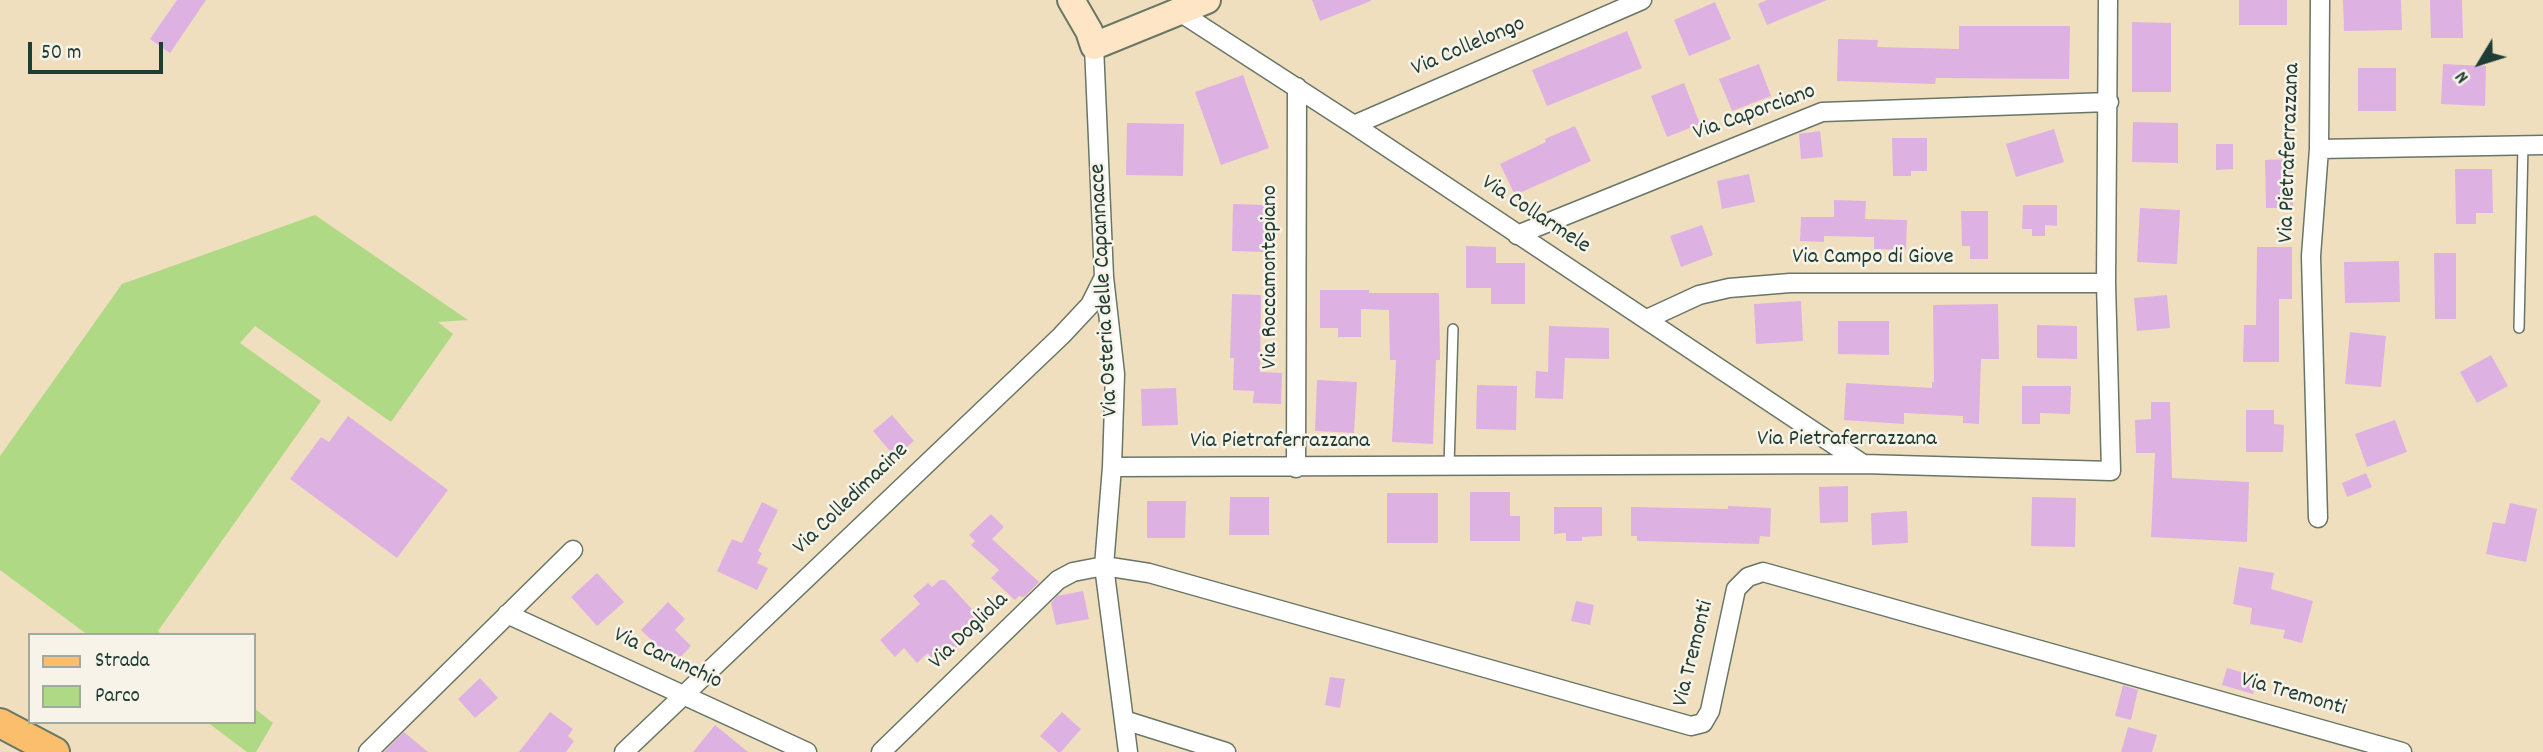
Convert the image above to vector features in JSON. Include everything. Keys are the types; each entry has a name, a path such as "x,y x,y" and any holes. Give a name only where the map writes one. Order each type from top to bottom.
{"main road":[{"path":"0,723 55,752"}],"street":[{"name":"Via Osteria delle Capannacce","path":"1071,0 1089,31 1094,46 1104,277 1115,374 1112,467 1104,566 1128,752"},
{"path":"1094,46 1171,6 1207,0"},
{"name":"Via Collelongo","path":"1354,125 1642,0"},
{"name":"Via Pietraferrazzana","path":"1112,467 1863,464 2111,471 2106,283 2108,0"},
{"name":"Via Pietraferrazzana","path":"2318,518 2311,256 2319,149 2320,0"},
{"name":"Via Collarmele","path":"1171,6 1863,464"},
{"name":"Via Roccamontepiano","path":"1296,468 1297,87"},
{"name":"Via Caporciano","path":"1517,235 1822,112 2109,102"},
{"path":"2319,149 2543,145"},
{"name":"Via Colledimacine","path":"624,752 1060,336 1090,305 1104,277"},
{"name":"Via Campo di Giove","path":"1647,319 1713,291 1778,284 2106,283"},
{"path":"368,752 573,550"},
{"name":"Via Dogliola","path":"881,752 1058,580 1073,572 1104,566"},
{"name":"Via Tremonti","path":"1104,566 1149,573 1691,726 1703,723 1710,711 1736,589 1748,577 1763,572 2402,752"},
{"name":"Via Carunchio","path":"507,614 807,752"},
{"path":"1124,720 1226,752"}],"lane":[{"path":"2519,328 2523,145"},
{"path":"1449,467 1453,329"}],"green space":[{"path":"315,215 468,320 438,322 453,334 391,422 255,326 240,343 321,401 158,631 160,633 85,633 0,570 0,456 122,284"},
{"path":"256,710 273,723 256,752 247,752 210,724 256,724"}],"building":[{"path":"177,0 206,0 170,53 150,39"},
{"path":"1312,0 1371,0 1371,1 1320,21"},
{"path":"1767,0 1827,0 1767,25 1758,4"},
{"path":"2239,0 2287,0 2287,25 2239,25"},
{"path":"2343,0 2401,0 2402,30 2344,31"},
{"path":"2430,0 2462,0 2463,38 2431,38"},
{"path":"1715,2 1731,39 1689,56 1674,20"},
{"path":"2132,22 2171,23 2171,92 2132,92"},
{"path":"1959,26 2070,26 2069,79 1936,78 1935,84 1837,81 1838,39 1878,40 1877,47 1959,49"},
{"path":"1627,31 1642,68 1547,106 1532,70"},
{"path":"1759,64 1771,96 1732,111 1719,79"},
{"path":"2443,64 2486,66 2485,106 2441,104"},
{"path":"2358,68 2396,68 2396,111 2358,111"},
{"path":"1243,75 1269,148 1221,165 1195,92"},
{"path":"1684,83 1700,124 1667,137 1651,96"},
{"path":"2133,122 2178,123 2178,163 2132,162"},
{"path":"1127,123 1184,124 1183,176 1126,175"},
{"path":"1575,126 1591,161 1515,195 1500,164"},
{"path":"2054,129 2064,162 2016,177 2006,144"},
{"path":"1820,131 1823,157 1801,159 1799,134"},
{"path":"1892,138 1927,138 1927,171 1911,171 1911,176 1893,176"},
{"path":"2216,144 2233,144 2233,169 2216,170"},
{"path":"2292,159 2293,208 2266,208 2265,160"},
{"path":"2455,169 2492,169 2493,213 2476,213 2476,224 2456,224"},
{"path":"1749,174 1755,202 1722,209 1717,181"},
{"path":"1834,200 1866,201 1865,219 1907,220 1906,250 1874,249 1874,237 1824,236 1824,242 1800,241 1801,217 1834,217"},
{"path":"1233,204 1265,205 1264,252 1232,251"},
{"path":"2023,205 2057,205 2057,226 2045,225 2045,236 2032,236 2032,229 2022,229"},
{"path":"2140,208 2180,210 2177,264 2137,262"},
{"path":"1961,211 1988,211 1988,259 1970,259 1970,246 1962,246"},
{"path":"1702,225 1713,255 1681,267 1670,236"},
{"path":"1466,246 1496,247 1496,263 1525,263 1525,304 1491,304 1491,288 1466,288"},
{"path":"2257,247 2292,247 2292,299 2279,299 2279,362 2243,362 2244,325 2256,325"},
{"path":"2434,253 2456,253 2456,319 2435,319"},
{"path":"2399,261 2400,302 2345,303 2344,262"},
{"path":"1320,290 1439,293 1440,360 1436,360 1433,444 1392,442 1396,360 1390,360 1389,310 1361,309 1361,337 1338,337 1338,328 1320,328"},
{"path":"1232,294 1261,295 1260,372 1282,373 1281,404 1253,403 1254,391 1233,390 1234,358 1230,358"},
{"path":"2167,295 2170,328 2137,331 2134,298"},
{"path":"1801,301 1803,341 1756,344 1754,304"},
{"path":"1998,304 1999,359 1981,359 1979,424 1963,423 1963,416 1904,413 1904,424 1844,420 1846,383 1932,388 1933,305"},
{"path":"1838,321 1889,321 1889,355 1838,354"},
{"path":"2037,325 2077,326 2077,359 2037,358"},
{"path":"1549,326 1609,328 1609,359 1565,358 1563,399 1535,398 1536,371 1548,372"},
{"path":"2350,332 2386,336 2381,387 2345,384"},
{"path":"2491,355 2508,386 2477,403 2460,372"},
{"path":"1317,380 1357,382 1354,433 1315,431"},
{"path":"1477,385 1517,386 1516,430 1476,429"},
{"path":"2022,386 2071,386 2070,414 2040,413 2040,424 2022,424"},
{"path":"1176,388 1178,425 1142,426 1141,389"},
{"path":"2151,402 2170,402 2172,478 2249,482 2247,542 2151,537 2155,453 2136,453 2135,420 2151,419"},
{"path":"2246,410 2274,410 2274,424 2284,425 2283,452 2246,452"},
{"path":"892,415 914,441 895,457 873,431"},
{"path":"348,416 448,490 397,558 290,479 321,437 329,442"},
{"path":"2395,420 2407,452 2367,467 2355,434"},
{"path":"2366,473 2372,487 2347,497 2342,483"},
{"path":"1848,486 1848,522 1820,523 1819,487"},
{"path":"1470,492 1510,492 1510,516 1520,516 1520,541 1470,541"},
{"path":"1387,493 1438,493 1438,543 1387,543"},
{"path":"1230,497 1269,497 1269,535 1229,535"},
{"path":"2032,497 2076,498 2075,547 2031,546"},
{"path":"1147,501 1186,501 1185,538 1147,538"},
{"path":"762,502 778,510 758,551 762,553 757,563 768,568 757,590 717,571 732,539 742,543"},
{"path":"2510,503 2537,509 2526,562 2486,554 2493,522 2505,524"},
{"path":"1728,506 1771,508 1770,537 1760,536 1759,544 1637,541 1637,536 1631,536 1631,507 1728,509"},
{"path":"1554,507 1602,507 1602,536 1582,537 1582,541 1566,541 1566,533 1554,534"},
{"path":"1907,511 1908,543 1872,545 1871,513"},
{"path":"991,514 1004,527 992,539 1039,582 1024,597 1019,596 1015,600 991,578 999,570 971,545 975,541 969,535"},
{"path":"2239,567 2274,573 2271,589 2313,601 2302,643 2283,638 2285,630 2250,624 2252,608 2233,604"},
{"path":"597,573 624,602 597,626 571,597"},
{"path":"940,580 945,580 984,622 942,661 935,654 931,658 928,653 917,663 904,648 895,657 880,640 920,604 913,596 928,583 932,587"},
{"path":"1083,591 1089,619 1056,625 1051,603 1057,596"},
{"path":"1576,601 1594,605 1590,625 1571,621"},
{"path":"668,602 685,619 675,630 691,646 675,663 641,630"},
{"path":"2227,668 2258,677 2253,694 2222,685"},
{"path":"1330,677 1345,679 1340,708 1325,705"},
{"path":"480,678 498,698 475,718 458,699"},
{"path":"2123,685 2138,690 2131,720 2115,716"},
{"path":"550,712 573,729 568,736 574,741 566,752 519,752"},
{"path":"1062,712 1081,729 1061,752 1058,752 1040,736"},
{"path":"715,725 748,752 693,752"},
{"path":"2128,727 2157,735 2152,752 2121,752"},
{"path":"404,732 428,752 384,752"}]}
